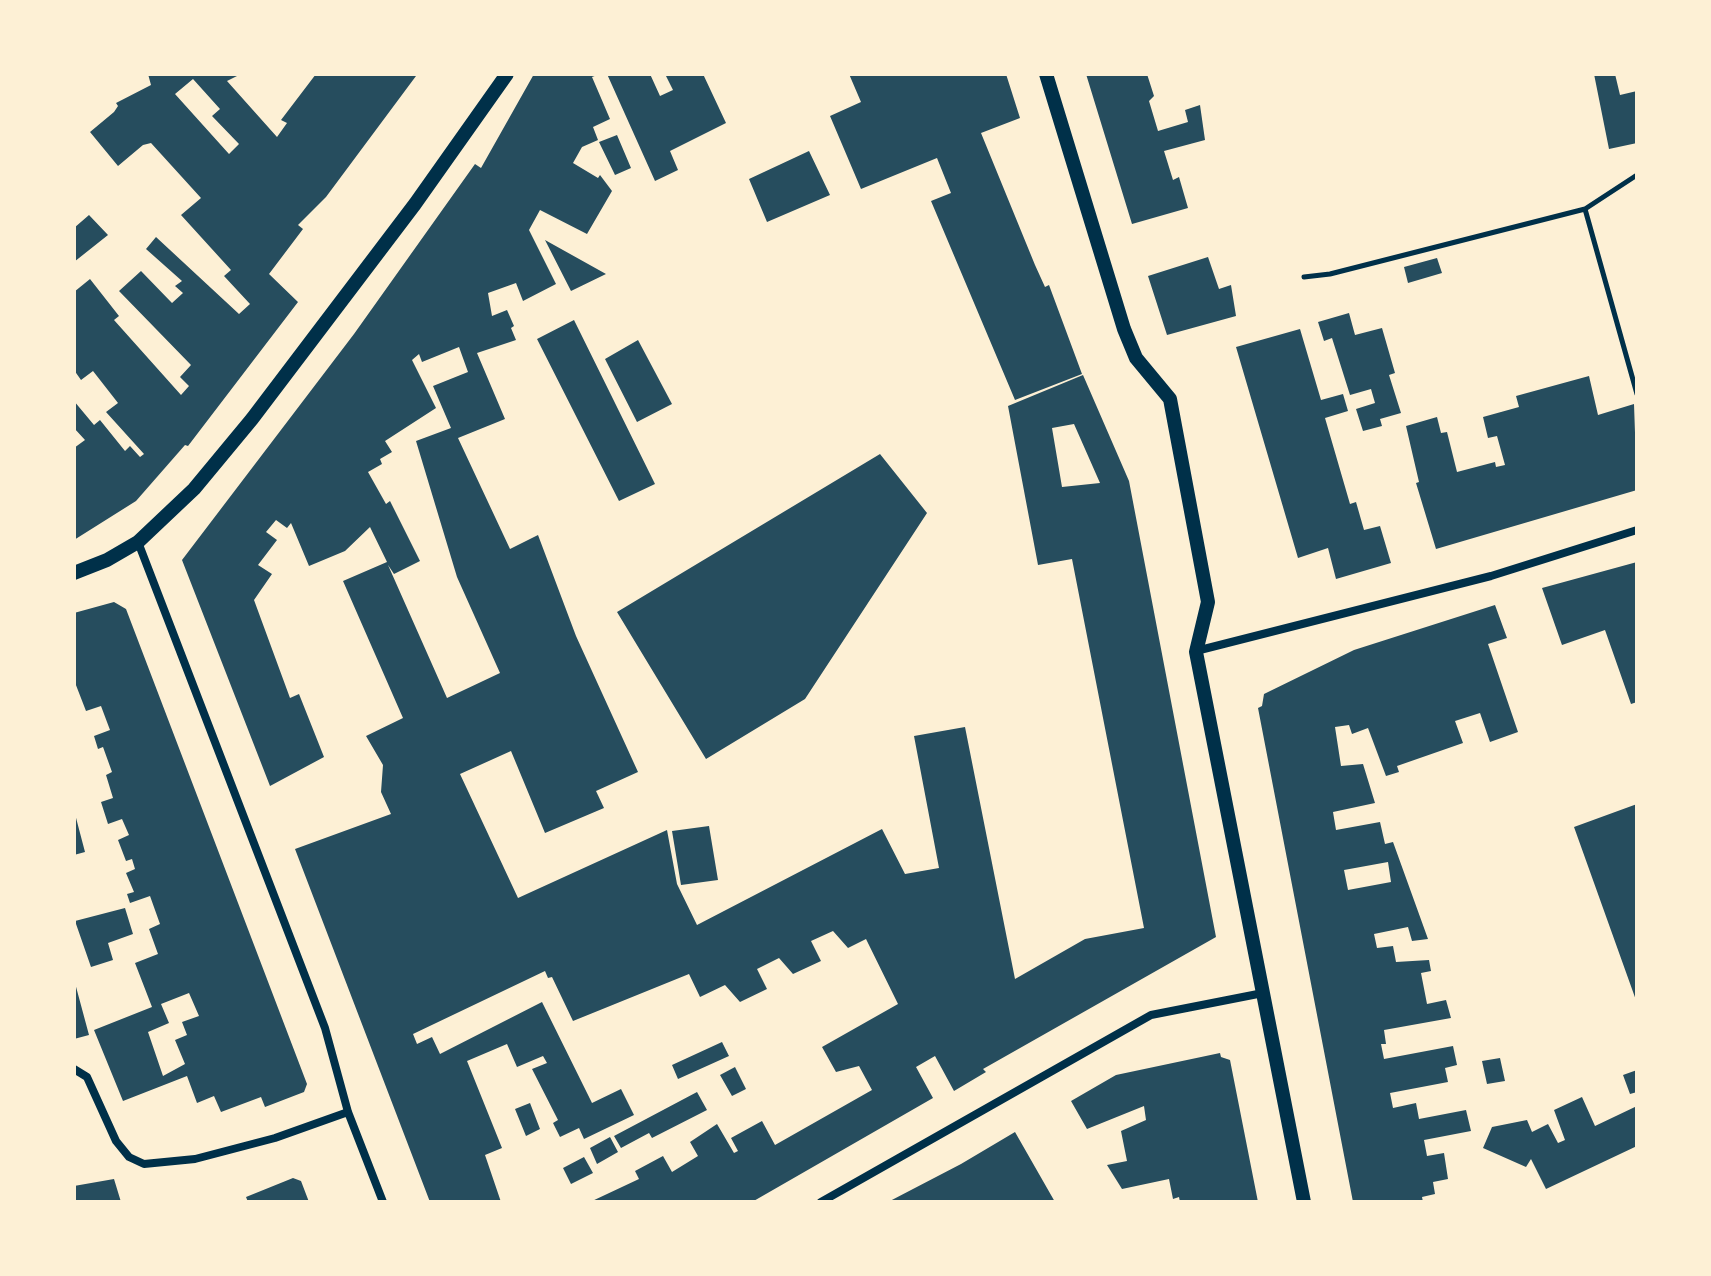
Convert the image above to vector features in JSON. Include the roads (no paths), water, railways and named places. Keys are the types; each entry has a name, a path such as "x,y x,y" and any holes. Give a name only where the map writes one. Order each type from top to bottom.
{"street":[{"path":"74,573 138,542 194,489 252,419 415,204 507,74"},
{"path":"1046,74 1124,329 1136,358 1170,399 1208,602 1196,652 1304,1202"},
{"path":"1196,652 1491,576 1637,530"},
{"path":"138,542 325,1028 348,1112 383,1202"},
{"path":"821,1202 1151,1015 1263,993"},
{"path":"74,1069 87,1077 116,1141 129,1157 144,1164 195,1159 275,1138 348,1112"}]}
